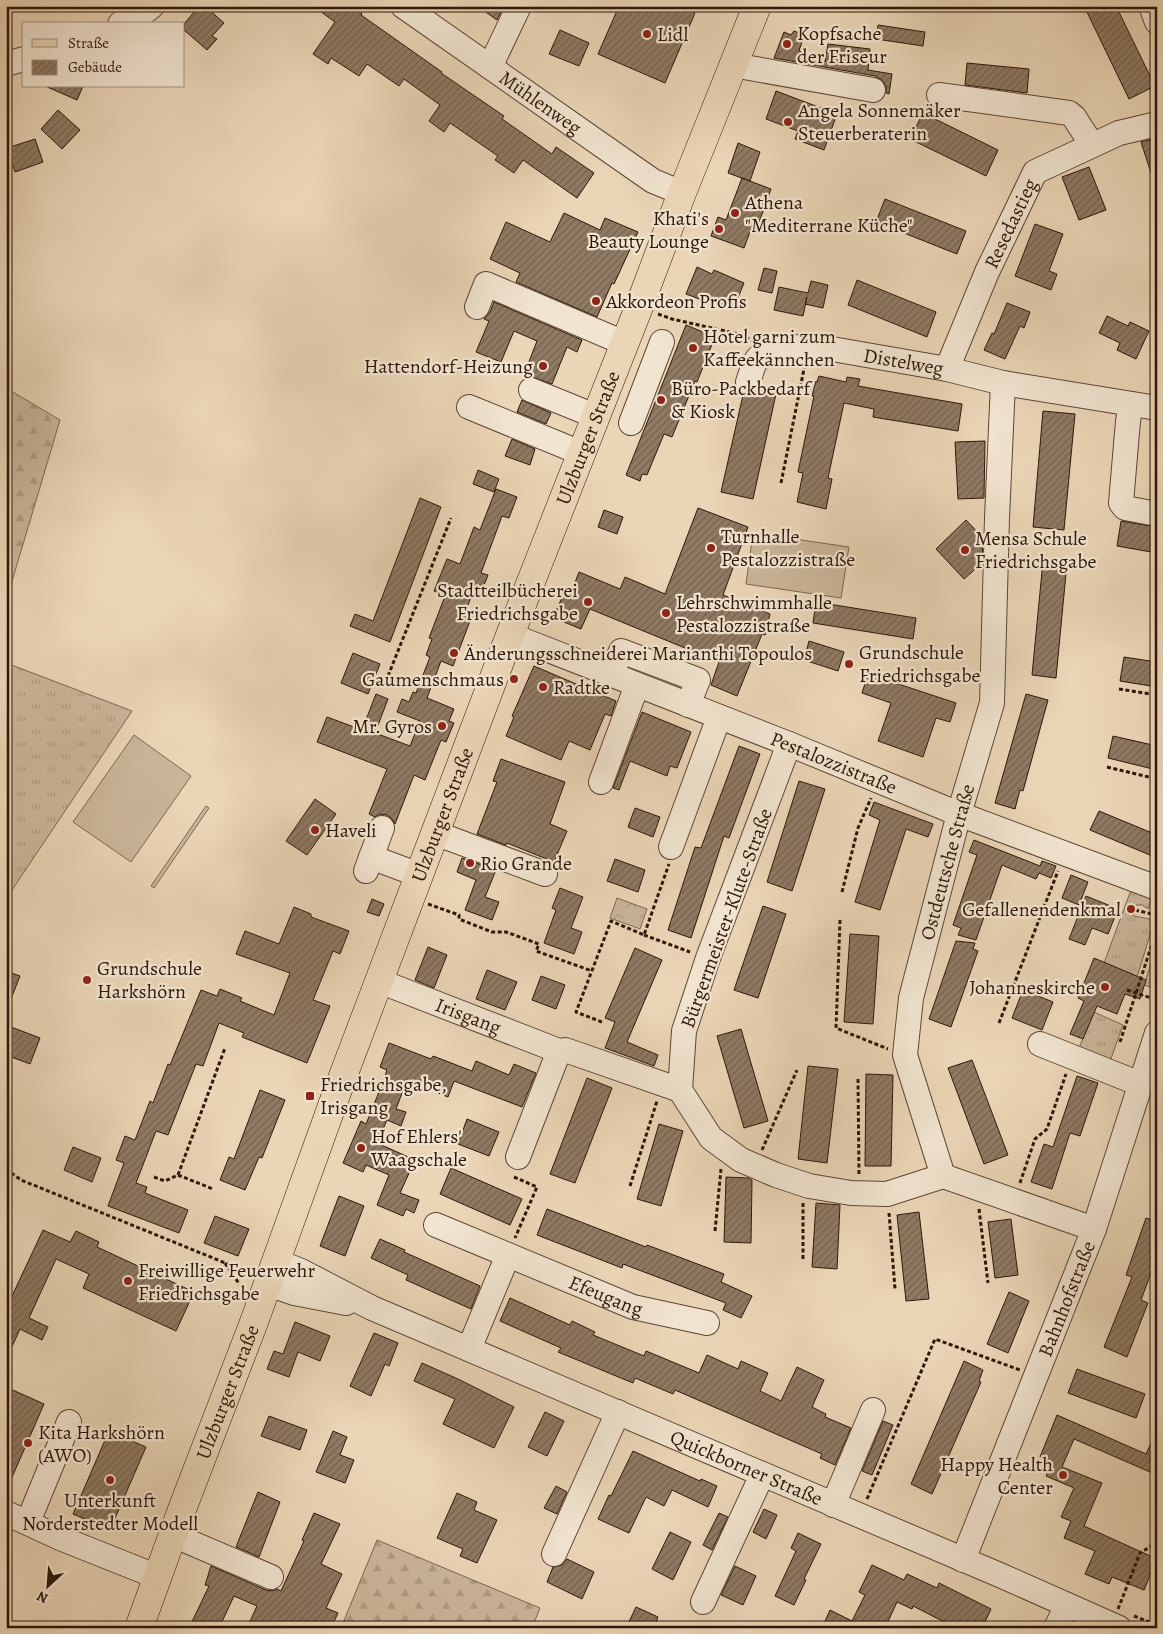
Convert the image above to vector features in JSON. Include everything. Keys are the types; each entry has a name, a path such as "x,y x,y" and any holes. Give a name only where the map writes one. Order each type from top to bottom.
{"main road":[{"name":"Ulzburger Straße","path":"139,1628 260,1278 379,981 580,453 757,6"}],"street":[{"path":"124,22 138,16 152,6"},
{"name":"Mühlenweg","path":"403,6 630,165 653,180 682,193"},
{"path":"490,67 519,6"},
{"path":"1151,6 1157,22"},
{"path":"6,64 22,60"},
{"path":"733,65 873,90"},
{"path":"939,96 1069,113 1074,117 1092,145"},
{"name":"Resedastieg","path":"947,369 987,272 1034,172 1119,133 1157,124"},
{"path":"478,307 486,284 624,343"},
{"path":"606,390 634,413 662,342"},
{"name":"Distelweg","path":"773,352 809,345 947,369 1003,383 1157,408"},
{"path":"748,382 758,358 773,352"},
{"name":"Ostdeutsche Straße","path":"943,1176 905,1055 911,998 959,814 992,703 1003,383"},
{"path":"532,390 595,416"},
{"path":"1131,404 1121,503 1124,508 1157,514"},
{"path":"469,408 580,453"},
{"name":"Pestalozzistraße","path":"510,635 789,744 959,814 1157,888"},
{"path":"612,675 621,651 698,680 688,705"},
{"path":"601,782 636,685"},
{"path":"671,846 718,717"},
{"name":"Bürgermeister-Klute-Straße","path":"671,1087 684,1031 708,958 789,744"},
{"path":"382,828 369,864 419,875"},
{"path":"435,832 545,874"},
{"name":"Irisgang","path":"379,981 559,1051 574,1052 671,1087"},
{"name":"Bahnhofstraße","path":"963,1560 1094,1229 1145,1090 1157,1033"},
{"path":"1040,1044 1145,1090"},
{"path":"518,1157 559,1051"},
{"path":"671,1087 711,1138 741,1160 776,1175 809,1186 859,1193 887,1194 943,1176 1094,1229"},
{"name":"Efeugang","path":"436,1225 633,1307 707,1323"},
{"path":"469,1349 508,1255"},
{"name":"Quickborner Straße","path":"260,1278 302,1271 372,1308 1114,1626"},
{"path":"833,1505 872,1410"},
{"path":"554,1554 618,1412"},
{"path":"28,1522 69,1422"},
{"path":"703,1602 762,1475"},
{"path":"6,1513 60,1538 158,1577"},
{"path":"173,1534 271,1577"},
{"path":"1056,1628 1067,1606"}],"path":[{"path":"655,312 672,319 743,336 773,352"},
{"path":"781,483 809,345"},
{"path":"388,676 451,518"},
{"path":"1119,689 1157,694"},
{"path":"1106,767 1157,779"},
{"path":"842,892 858,828 878,781"},
{"path":"644,935 672,857 671,846"},
{"path":"999,1023 1065,854"},
{"path":"1152,914 1157,900"},
{"path":"426,903 460,915 459,919 492,932 506,932 539,944 536,951 592,971"},
{"path":"1135,910 1157,916"},
{"path":"840,920 836,1028 905,1055"},
{"path":"602,1022 576,1012 611,921 708,958"},
{"path":"1120,1042 1153,941"},
{"path":"1127,990 1157,1000"},
{"path":"154,1177 165,1181 178,1175 225,1048"},
{"path":"755,1166 797,1070"},
{"path":"1014,1200 1035,1139 1047,1129 1067,1072"},
{"path":"858,1079 859,1193"},
{"path":"630,1186 671,1087"},
{"path":"715,1231 724,1147"},
{"path":"508,1255 537,1187 510,1175 514,1162 518,1157"},
{"path":"6,1169 21,1180 260,1278"},
{"path":"178,1175 213,1189"},
{"path":"803,1184 803,1260"},
{"path":"976,1187 988,1282"},
{"path":"887,1194 895,1290"},
{"path":"224,1263 260,1278"},
{"path":"860,1516 935,1339 1036,1376"},
{"path":"1114,1626 1118,1609 1140,1553 1155,1546 1157,1536"}],"green space":[{"path":"6,388 60,420 7,598 6,598"},
{"path":"753,533 849,547 841,598 746,584"},
{"path":"9,664 132,711 6,899 6,666"},
{"path":"134,735 191,776 131,862 73,822"},
{"path":"206,806 209,808 154,888 151,886"},
{"path":"1131,890 1152,897 1148,909 1142,905 1136,905 1133,912 1134,916 1150,919 1153,925 1134,987 1133,974 1104,963"},
{"path":"617,898 647,909 640,929 610,918"},
{"path":"1157,945 1157,986 1156,989 1144,985"},
{"path":"1094,1012 1123,1025 1108,1067 1076,1055"},
{"path":"377,1540 540,1608 532,1628 341,1628"}],"building":[{"path":"199,6 205,6 224,23 212,36 217,39 207,50 185,31 185,23"},
{"path":"313,6 352,6 361,15 441,73 504,116 502,119 552,154 556,147 594,173 577,198 523,160 514,173 495,160 498,156 450,123 444,132 429,121 440,105 404,79 399,86 367,64 359,76 331,58 328,64 313,54 335,22"},
{"path":"477,6 504,6 497,20"},
{"name":"Lidl","path":"619,6 678,6 695,13 665,83 598,54"},
{"path":"1084,6 1116,6 1155,86 1129,99"},
{"path":"878,25 925,32 923,46 876,39"},
{"path":"560,30 589,43 579,66 549,54"},
{"path":"794,31 804,35 799,51 825,62 828,44 870,49 868,70 892,74 889,94 886,93 886,86 882,80 875,76 774,58 784,32 791,35"},
{"path":"967,63 1029,69 1027,93 965,85"},
{"path":"50,88 82,88 77,100"},
{"path":"776,91 837,114 824,150 795,139 798,131 766,119"},
{"path":"58,110 80,130 62,149 41,129"},
{"path":"923,113 998,150 986,176 910,139"},
{"path":"1157,138 1157,182 1154,182 1141,142"},
{"path":"35,139 43,162 15,172 7,148"},
{"path":"738,143 760,152 750,181 728,173"},
{"path":"1089,167 1106,210 1079,220 1062,177"},
{"path":"742,178 771,189 756,231 751,229 744,248 711,236 718,217 726,220"},
{"path":"885,199 966,231 957,254 876,222"},
{"path":"564,213 600,230 605,218 638,232 597,317 516,282 520,273 490,259 506,222 550,242"},
{"path":"1035,224 1063,234 1049,271 1057,274 1051,290 1015,276"},
{"path":"697,267 712,274 714,270 744,283 733,310 703,298 702,300 686,294"},
{"path":"764,268 777,271 772,293 758,290"},
{"path":"857,280 936,312 927,337 848,305"},
{"path":"811,281 828,285 823,308 806,304 803,316 774,310 779,287 808,293"},
{"path":"494,302 582,340 577,352 567,347 552,384 532,377 533,375 525,372 537,341 514,331 501,362 476,352 489,321 484,319 490,312"},
{"path":"1007,303 1030,312 1024,328 1020,326 1005,359 984,350 992,333 994,334"},
{"path":"1107,316 1128,326 1130,322 1149,331 1136,359 1117,350 1120,343 1099,333"},
{"path":"686,325 715,337 672,437 664,434 647,475 642,474 640,481 626,475"},
{"path":"819,376 846,382 847,377 860,379 858,386 962,404 958,431 873,417 874,409 844,403 828,478 832,479 826,509 797,502 803,473 798,472 814,396 812,396"},
{"path":"758,390 776,394 753,499 721,492 743,395 751,395"},
{"path":"522,400 551,413 546,424 517,412"},
{"path":"1043,411 1075,414 1064,530 1033,527"},
{"path":"512,439 535,449 530,465 505,456"},
{"path":"985,441 984,498 958,499 955,442"},
{"path":"478,470 499,479 494,492 473,484"},
{"path":"496,489 517,497 509,518 502,516 481,573 488,575 482,590 475,587 466,610 473,613 453,666 441,661 427,698 454,709 449,721 454,723 446,742 441,740 425,780 414,775 395,824 387,815 380,814 375,817 369,814 387,769 317,742 327,717 362,730 376,694 388,699 375,733 410,746 420,721 397,712 402,699 409,702 413,692 416,693 430,657 426,655 432,639 429,638 445,596 434,591 447,559 460,564 474,527 480,530"},
{"path":"420,498 441,507 390,642 350,626 355,614 373,621"},
{"path":"698,508 748,527 723,595 770,614 765,635 762,634 737,696 711,685 719,662 590,609 581,629 564,622 567,616 556,611 563,595 569,598 579,572 620,589 625,577 665,594"},
{"path":"604,510 623,517 617,534 598,527"},
{"name":"Mensa Schule Friedrichsgabe","path":"966,520 983,538 982,563 964,579 936,549"},
{"path":"1121,521 1157,527 1157,553 1117,546"},
{"path":"1043,561 1067,563 1056,678 1032,675"},
{"path":"816,602 916,618 913,639 813,623"},
{"path":"809,641 844,652 838,671 804,660"},
{"path":"353,653 380,664 368,694 341,683"},
{"path":"1124,657 1157,662 1157,687 1120,681"},
{"path":"534,666 616,701 611,716 605,714 590,750 569,741 561,760 506,736 514,717 512,716"},
{"path":"868,674 956,703 950,722 936,718 923,757 878,741 891,703 862,693"},
{"path":"1026,694 1048,700 1023,791 1020,790 1015,809 995,803"},
{"path":"642,712 691,732 677,768 670,766 667,776 630,761 619,790 613,788"},
{"path":"1113,736 1157,746 1157,770 1108,758"},
{"path":"739,746 760,754 729,838 724,836 691,938 668,930 695,847 701,848"},
{"path":"501,759 565,782 550,824 567,831 554,862 507,843 506,845 477,834 497,782 493,781"},
{"path":"799,781 825,789 792,891 767,882"},
{"path":"315,799 336,814 307,855 286,841"},
{"path":"874,802 933,824 928,837 906,829 880,910 855,902 880,820 869,815"},
{"path":"635,808 660,817 653,837 628,827"},
{"path":"1099,811 1157,835 1157,858 1090,830"},
{"path":"974,840 1040,866 1042,861 1056,866 1051,878 1039,873 1036,879 1002,865 976,940 958,935 961,928 953,925 977,855 969,852"},
{"path":"462,858 496,870 485,897 499,902 492,920 465,910 476,880 457,872"},
{"path":"615,859 645,870 638,892 607,881"},
{"path":"1071,875 1088,882 1079,905 1062,898"},
{"path":"560,888 583,897 571,928 582,932 574,954 544,943 556,910 552,908"},
{"path":"1086,896 1118,909 1108,934 1092,928 1085,945 1069,939"},
{"path":"372,899 384,904 379,916 367,912"},
{"path":"763,906 786,914 758,998 734,990"},
{"path":"294,907 311,914 311,917 349,931 340,954 333,951 313,1000 330,1006 307,1063 242,1037 244,1033 219,1023 203,1066 196,1064 168,1135 156,1131 136,1183 147,1187 145,1193 188,1210 179,1233 108,1206 124,1163 116,1160 125,1136 135,1140 150,1101 153,1103 201,990 217,996 220,989 242,998 240,1001 274,1015 290,973 236,954 245,931 279,944"},
{"path":"850,934 879,936 873,1024 844,1022"},
{"path":"956,941 975,943 973,949 978,951 951,1027 929,1019"},
{"path":"428,947 447,955 434,988 415,980"},
{"path":"635,948 662,960 627,1042 658,1055 654,1066 605,1048 615,1022 605,1018"},
{"name":"Johanneskirche","path":"1094,958 1146,980 1140,999 1125,994 1117,1014 1097,1006 1083,1039 1070,1034 1084,1001 1078,998"},
{"path":"487,970 517,982 505,1010 476,999"},
{"path":"6,971 20,976 7,1009 6,1008"},
{"path":"541,976 565,985 556,1009 532,1000"},
{"path":"1023,990 1053,1002 1042,1030 1012,1018"},
{"path":"6,1025 40,1038 30,1064 6,1055"},
{"path":"741,1029 768,1121 744,1128 717,1036"},
{"path":"389,1043 431,1059 433,1056 472,1071 476,1061 509,1075 514,1064 536,1073 522,1107 454,1081 448,1097 407,1080 396,1109 406,1112 401,1126 387,1120 377,1143 415,1160 400,1193 419,1200 414,1213 406,1209 403,1216 377,1205 389,1175 366,1165 363,1172 343,1163 361,1121 366,1124 383,1082 387,1070 380,1067"},
{"path":"972,1060 1008,1155 984,1164 948,1068"},
{"path":"808,1066 838,1069 827,1163 798,1159"},
{"path":"866,1074 893,1075 891,1166 865,1166"},
{"path":"1077,1076 1098,1083 1080,1136 1070,1133 1052,1189 1031,1182 1044,1144 1053,1147"},
{"path":"587,1078 612,1088 575,1183 550,1174"},
{"path":"260,1090 285,1100 262,1158 259,1157 245,1190 220,1180 229,1157 234,1159"},
{"path":"467,1119 499,1132 489,1156 458,1144"},
{"path":"659,1124 683,1131 661,1206 637,1199"},
{"path":"73,1147 101,1158 92,1182 64,1170"},
{"path":"451,1168 522,1199 510,1225 440,1194"},
{"path":"726,1177 748,1178 752,1180 751,1243 724,1242"},
{"path":"339,1196 364,1206 345,1256 320,1246"},
{"path":"816,1203 840,1205 837,1269 812,1267"},
{"path":"547,1209 646,1247 647,1245 724,1274 721,1282 752,1296 741,1318 723,1310 726,1303 623,1264 622,1268 537,1235"},
{"path":"919,1212 929,1299 906,1301 897,1215"},
{"path":"215,1216 249,1229 238,1256 204,1243"},
{"path":"1146,1218 1157,1221 1157,1257 1141,1300 1148,1303 1127,1357 1104,1347 1132,1277 1126,1275"},
{"path":"1011,1219 1018,1275 995,1278 988,1222"},
{"name":"Freiwillige Feuerwehr Friedrichsgabe","path":"43,1230 70,1242 76,1231 99,1242 97,1247 194,1292 176,1331 83,1288 89,1274 56,1259 29,1318 48,1327 42,1340 20,1329 6,1360 6,1293 12,1296"},
{"path":"380,1239 405,1250 404,1252 480,1286 471,1309 406,1280 408,1275 371,1258"},
{"path":"1009,1292 1029,1301 1008,1353 987,1344"},
{"path":"510,1298 570,1325 572,1321 595,1332 593,1335 644,1356 646,1351 699,1373 707,1355 738,1369 741,1361 768,1373 760,1391 781,1401 797,1367 824,1380 812,1407 826,1414 825,1417 851,1428 835,1465 820,1458 822,1454 675,1390 673,1394 635,1378 633,1383 558,1352 561,1348 500,1321"},
{"path":"295,1322 330,1336 320,1361 298,1352 289,1377 267,1369 274,1351 283,1354"},
{"path":"374,1333 398,1343 389,1366 385,1364 371,1396 350,1386"},
{"path":"964,1361 983,1370 979,1381 981,1382 932,1494 911,1484"},
{"path":"422,1363 514,1407 494,1448 443,1424 455,1399 414,1381"},
{"path":"1077,1369 1145,1394 1136,1418 1068,1393"},
{"path":"6,1387 44,1404 6,1491"},
{"path":"545,1412 564,1421 547,1456 528,1447"},
{"path":"1057,1415 1146,1454 1157,1430 1157,1475 1074,1439 1062,1467 1102,1483 1084,1526 1157,1559 1144,1590 1112,1577 1109,1584 1085,1574 1095,1551 1064,1538 1071,1521 1061,1517 1074,1488 1046,1476 1052,1462 1040,1457"},
{"path":"269,1416 307,1430 300,1450 261,1436"},
{"path":"883,1421 893,1425 872,1475 862,1471"},
{"name":"Unterkunft Norderstedter Modell","path":"109,1431 146,1447 110,1530 73,1514"},
{"path":"333,1431 347,1437 340,1455 354,1460 345,1483 316,1472"},
{"path":"633,1451 700,1481 701,1479 717,1486 708,1507 672,1490 664,1506 646,1497 629,1533 598,1519"},
{"path":"556,1486 567,1492 557,1514 544,1508"},
{"path":"258,1492 280,1502 259,1557 236,1547"},
{"path":"457,1493 477,1502 474,1510 497,1520 477,1563 460,1556 463,1549 437,1538"},
{"path":"764,1509 777,1515 766,1539 753,1532"},
{"path":"314,1513 340,1524 321,1564 342,1574 326,1608 338,1613 331,1628 247,1628 257,1606 234,1596 219,1628 189,1628 209,1586 205,1585 211,1566 266,1590 272,1591 277,1589 281,1591 304,1541 302,1540"},
{"path":"719,1513 728,1517 712,1550 703,1545"},
{"path":"670,1532 691,1542 673,1580 652,1569"},
{"path":"798,1533 821,1544 794,1605 775,1596 796,1551 791,1548"},
{"path":"567,1559 594,1572 582,1599 547,1582 553,1567 562,1565"},
{"path":"872,1565 904,1580 907,1574 937,1588 939,1583 991,1609 982,1628 956,1628 913,1606 912,1609 897,1602 885,1628 822,1628 830,1610 852,1621 865,1595 859,1592"},
{"path":"735,1566 756,1576 743,1605 721,1595"},
{"path":"636,1607 658,1617 654,1628 626,1628"}],"place":[{"name":"Lidl","path":"647,34"},
{"name":"Kopfsache der Friseur","path":"787,44"},
{"name":"Angela Sonnemäker Steuerberaterin","path":"788,122"},
{"name":"Athena \"Mediterrane Küche\"","path":"735,213"},
{"name":"Khati's Beauty Lounge","path":"719,229"},
{"name":"Akkordeon Profis","path":"596,301"},
{"name":"Hotel garni zum Kaffeekännchen","path":"693,348"},
{"name":"Hattendorf-Heizung","path":"543,366"},
{"name":"Büro-Packbedarf & Kiosk","path":"661,400"},
{"name":"Turnhalle Pestalozzistraße","path":"711,548"},
{"name":"Mensa Schule Friedrichsgabe","path":"965,550"},
{"name":"Stadtteilbücherei Friedrichsgabe","path":"588,602"},
{"name":"Lehrschwimmhalle Pestalozzistraße","path":"666,613"},
{"name":"Änderungsschneiderei Marianthi Topoulos","path":"454,653"},
{"name":"Grundschule Friedrichsgabe","path":"849,664"},
{"name":"Gaumenschmaus","path":"514,679"},
{"name":"Radtke","path":"543,687"},
{"name":"Mr. Gyros","path":"442,726"},
{"name":"Haveli","path":"315,830"},
{"name":"Rio Grande","path":"470,863"},
{"name":"Gefallenendenkmal","path":"1131,909"},
{"name":"Grundschule Harkshörn","path":"87,980"},
{"name":"Johanneskirche","path":"1105,987"},
{"name":"Friedrichsgabe, Irisgang","path":"310,1096"},
{"name":"Hof Ehlers' Waagschale","path":"361,1148"},
{"name":"Freiwillige Feuerwehr Friedrichsgabe","path":"128,1281"},
{"name":"Kita Harkshörn (AWO)","path":"28,1443"},
{"name":"Happy Health Center","path":"1063,1475"},
{"name":"Unterkunft Norderstedter Modell","path":"110,1480"}]}
